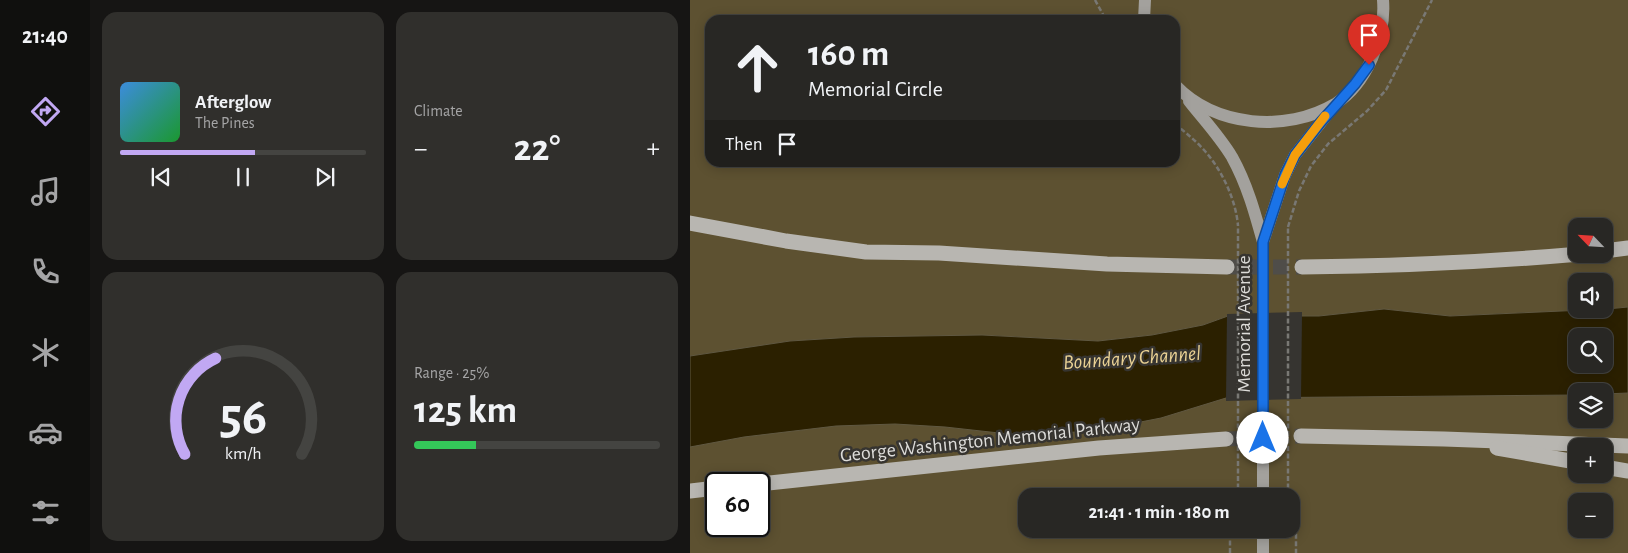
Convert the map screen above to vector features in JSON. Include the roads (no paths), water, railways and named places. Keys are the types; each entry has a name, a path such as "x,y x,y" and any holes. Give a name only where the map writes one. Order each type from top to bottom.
{"highway":[{"path":"690,223 786,242 866,252 939,253 1107,264 1227,267"},
{"path":"1613,250 1628,248"},
{"path":"1302,267 1373,267 1484,262 1568,255"},
{"path":"1301,436 1444,438 1628,446"},
{"path":"1444,438 1568,461"},
{"name":"George Washington Memorial Parkway","path":"770,483 1099,448 1226,439"},
{"path":"1613,468 1628,471"},
{"path":"690,491 705,489"}],"main road":[{"path":"1144,15 1145,0"},
{"path":"1263,226 1295,155 1337,103 1363,75 1374,54 1381,31 1383,0"},
{"path":"1180,91 1219,114 1259,122 1274,122 1302,117 1337,103"},
{"name":"Memorial Avenue","path":"1180,91 1216,134 1232,157 1263,226 1263,488"},
{"path":"1263,538 1263,553"}],"water":[{"name":"Boundary Channel","path":"1628,307 1628,393 1613,394 1613,383 1568,383 1568,395 1226,398 1161,418 1110,428 1057,434 1008,434 895,424 836,426 744,437 690,447 690,356 790,341 854,337 982,335 1098,341 1152,335 1203,325 1228,316 1319,316 1384,309 1450,316 1568,311 1568,318 1613,318 1613,308"}],"tunnel":[{"path":"1227,267 1302,267"},
{"path":"1226,439 1301,436"}]}
